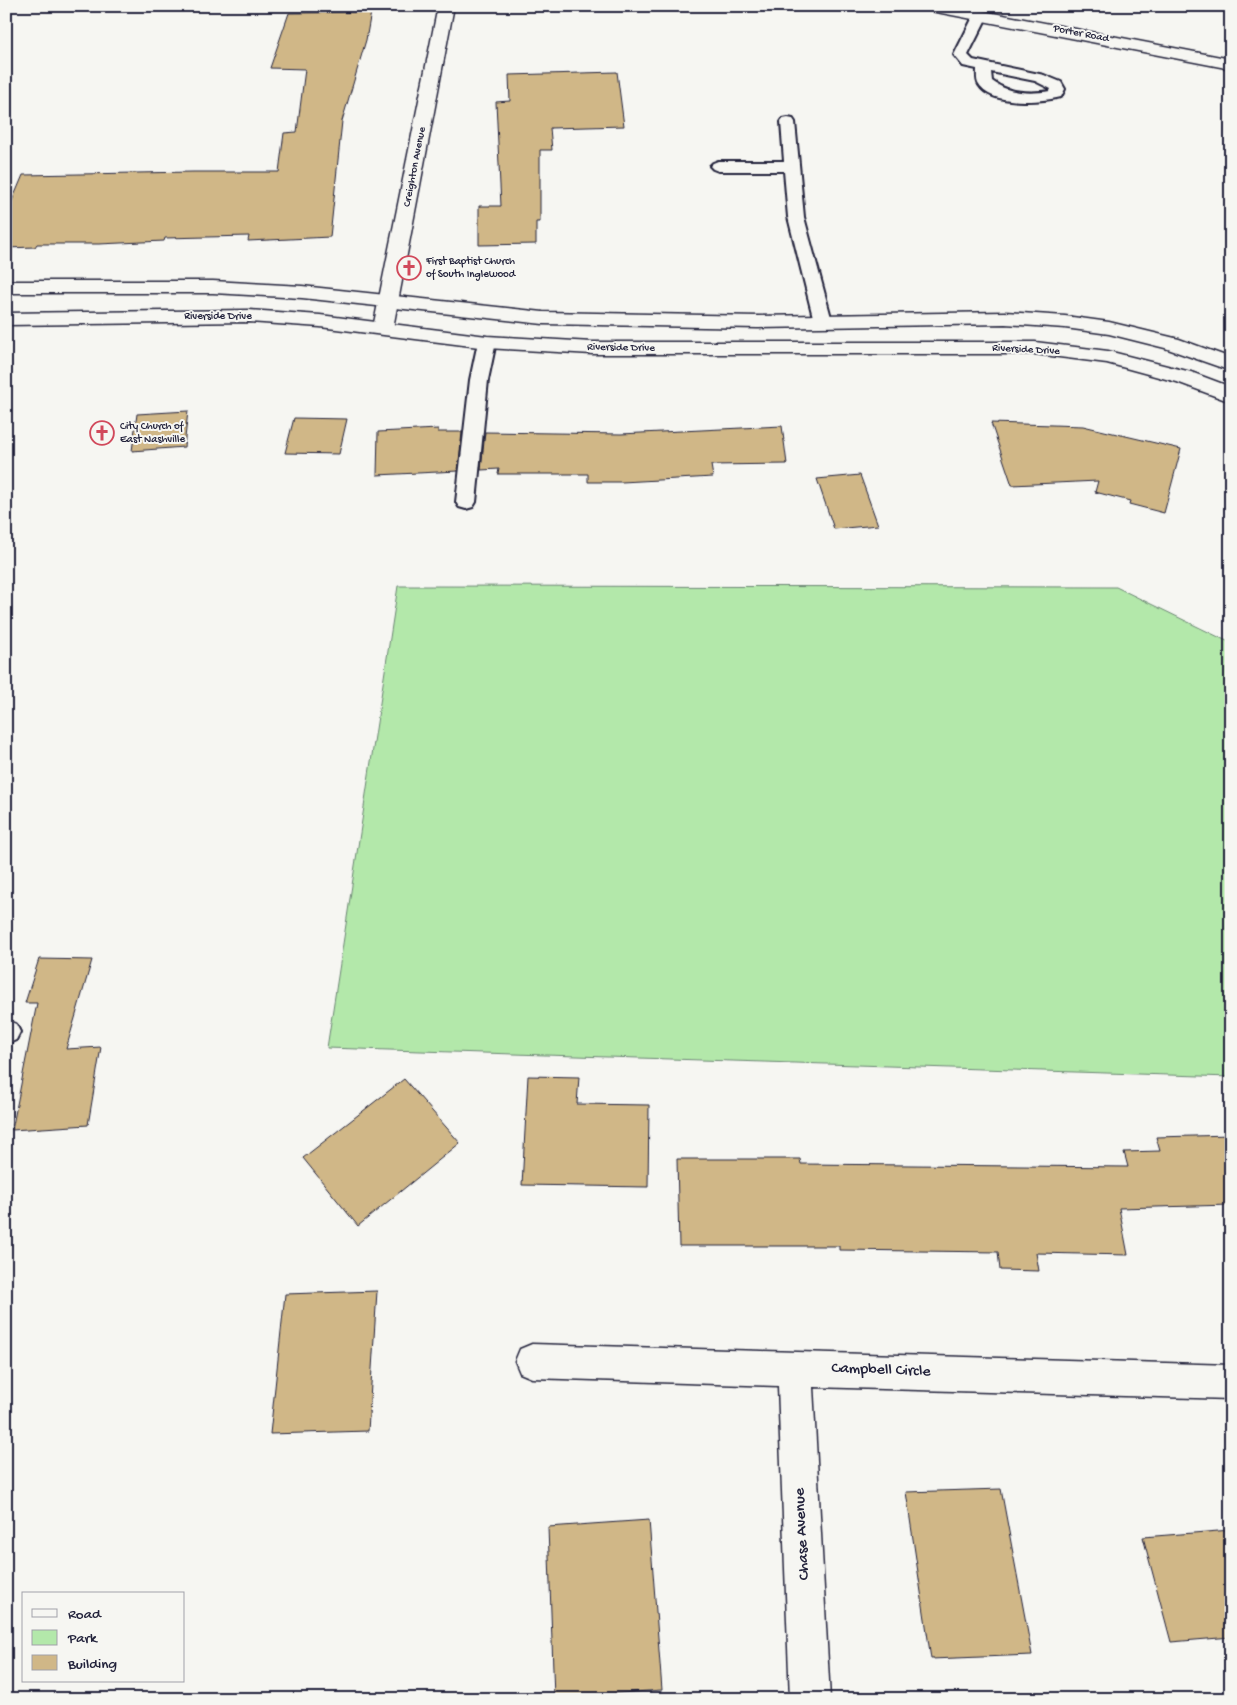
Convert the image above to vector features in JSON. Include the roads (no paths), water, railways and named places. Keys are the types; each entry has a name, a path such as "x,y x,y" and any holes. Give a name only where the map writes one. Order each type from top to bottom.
{"street":[{"name":"Creighton Avenue","path":"383,328 446,6"},
{"name":"Porter Road","path":"931,6 1231,64"},
{"name":"Riverside Drive","path":"6,287 214,286 302,292 543,318 656,322 1005,318 1065,322 1109,328 1164,341 1231,365"},
{"name":"Riverside Drive","path":"6,319 249,316 320,320 487,342 592,348 1035,348 1108,357 1184,377 1231,395"},
{"path":"1060,351 1065,322"},
{"name":"Campbell Circle","path":"532,1361 1231,1382"},
{"name":"Chase Avenue","path":"796,1368 810,1699"}],"lane":[{"path":"981,15 961,55 968,63 984,67"},
{"path":"788,122 796,217 824,321"},
{"path":"718,166 791,166"},
{"path":"466,502 479,380 487,342"}],"place":[{"name":"First Baptist Church of South Inglewood","path":"409,268"},
{"name":"City Church of East Nashville","path":"102,433"}]}
